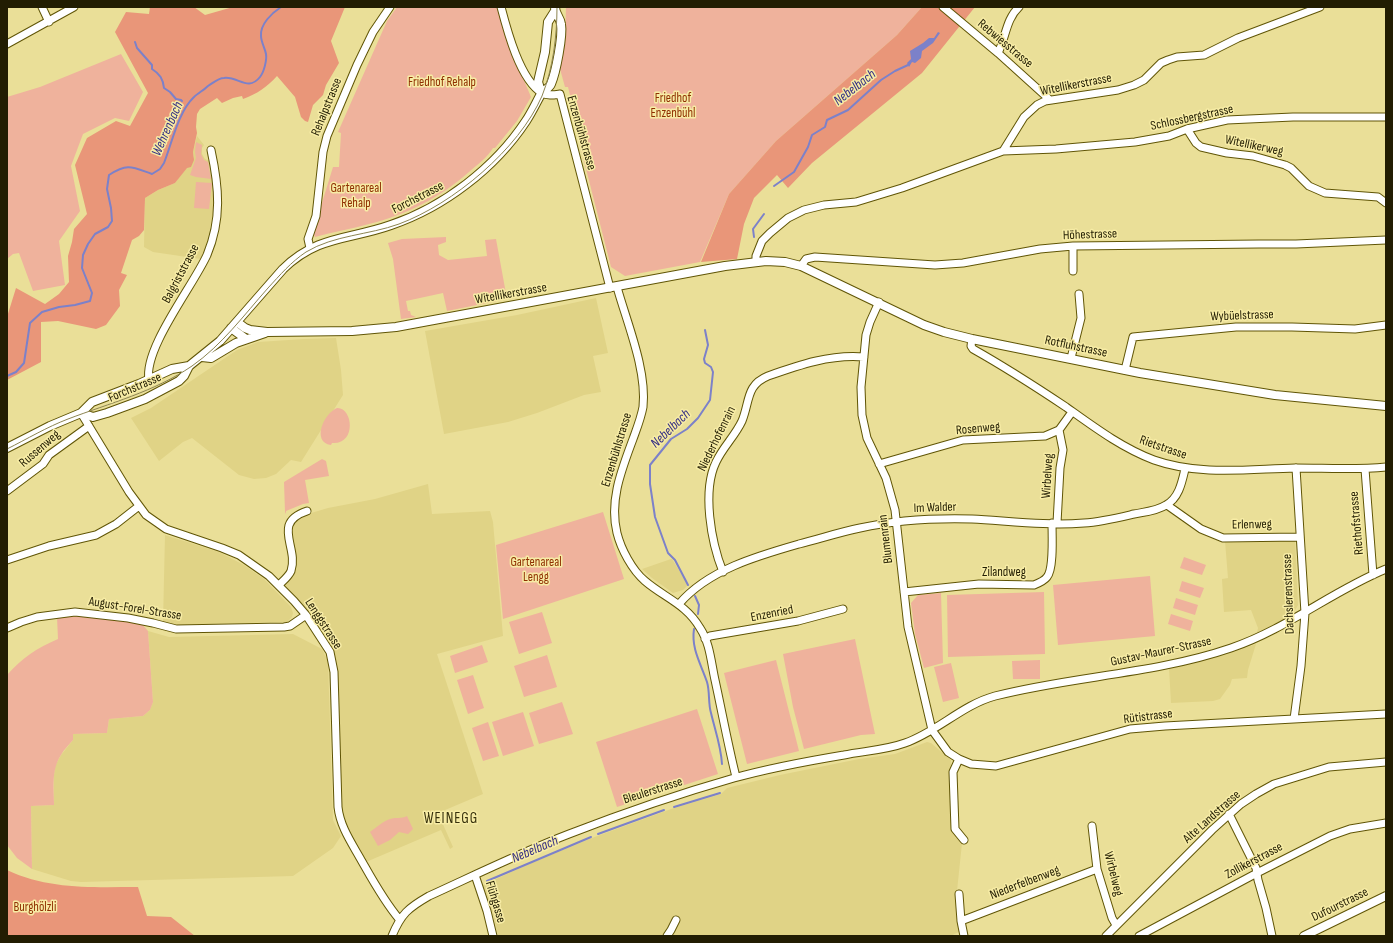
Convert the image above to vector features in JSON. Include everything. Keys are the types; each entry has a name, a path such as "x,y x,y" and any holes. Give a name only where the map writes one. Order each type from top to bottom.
{"main road":[{"name":"Forchstrasse","path":"541,92 538,82 544,57 548,22 555,9"},
{"name":"Forchstrasse","path":"7,448 56,423 81,413 92,402 149,380 172,369 189,366 202,357 234,325 283,270 298,256 310,248 330,240 376,230 422,213 449,197 477,175 512,140 527,119 541,92 550,86 557,60 561,24 555,9"},
{"name":"Witellikerstrasse","path":"234,325 250,330 267,332 352,331 396,327 756,261 774,261"},
{"name":"Rotfluhstrasse","path":"774,261 801,266 924,325 944,332 1125,370 1275,395 1386,406"},
{"path":"234,325 246,339"},
{"name":"Witellikerstrasse","path":"202,357 211,358 231,345 267,332"},
{"name":"Forchstrasse","path":"81,413 96,416 145,399 178,381 184,376 189,366"},
{"name":"Dufourstrasse","path":"1304,936 1386,896"}],"street":[{"path":"42,7 49,22"},
{"path":"7,44 74,7"},
{"name":"Rehalpstrasse","path":"310,248 308,239 316,216 326,136 373,32 390,7"},
{"path":"501,7 513,46 522,68 533,85 541,92"},
{"name":"Rebwiesstrasse","path":"943,7 998,52 1050,100"},
{"path":"998,52 1003,43 1008,24 1019,7"},
{"name":"Witellikerstrasse","path":"1003,150 1024,117 1037,105 1050,100 1118,90 1134,85 1144,80 1161,63 1168,60 1177,57 1204,55 1238,38 1320,7"},
{"name":"Enzenbühlstrasse","path":"541,92 550,95 560,94 613,288 638,360 643,384 644,398 641,417 619,476 614,511 617,533 624,553 645,581 678,604 693,617 701,628 709,650 736,777"},
{"name":"Schlossbergstrasse","path":"1003,150 1056,149 1136,142 1169,136 1186,129 1227,120 1386,117"},
{"name":"Witellikerweg","path":"1186,129 1196,143 1201,147 1227,153 1253,156 1285,165 1291,168 1309,186 1325,193 1378,197 1386,203"},
{"name":"Balgriststrasse","path":"149,380 149,367 153,351 207,254 215,227 218,204 218,186 212,150"},
{"path":"756,261 756,256 762,241 788,218 804,210 824,205 856,202 896,190 1003,150"},
{"name":"Höhestrasse","path":"801,266 806,259 815,257 935,266 963,264 1040,249 1073,246 1296,244 1386,240"},
{"path":"1073,246 1073,271"},
{"path":"1071,358 1080,318 1079,294"},
{"name":"Blumenrain","path":"878,302 868,327 861,397 862,415 867,438 890,491 897,522 908,627 932,730"},
{"name":"Wybüelstrasse","path":"1125,370 1133,337 1236,327 1292,326 1355,329 1386,325"},
{"name":"Rietstrasse","path":"972,338 971,346 973,349 1004,367 1120,444 1153,460 1185,469 1386,468"},
{"name":"Niederhofenrain","path":"723,572 715,546 708,501 709,485 719,456 741,422 749,395 754,385 761,378 810,362 846,356 864,357"},
{"path":"1059,430 1072,412"},
{"name":"Lenggstrasse","path":"81,413 138,506 154,522 166,529 239,555 261,570 279,586 306,615 327,648 332,660 334,672 339,818 384,900 399,919"},
{"name":"Russenweg","path":"7,491 43,464 49,455 89,426"},
{"name":"Rosenweg","path":"879,464 963,440 1045,436 1059,430"},
{"name":"Wirbelweg","path":"1055,523 1063,450 1059,430"},
{"name":"Dachslerenstrasse","path":"1294,719 1301,666 1305,613 1299,536 1296,468"},
{"path":"1167,505 1177,495 1183,480 1185,469"},
{"name":"Riethofstrasse","path":"1365,469 1373,574"},
{"name":"Im Walder","path":"678,604 697,586 723,572 753,559 792,546 859,528 897,522 964,519 1084,524 1110,520 1167,505"},
{"name":"Erlenweg","path":"1167,505 1201,530 1224,538 1299,536"},
{"path":"7,560 44,548 96,535 116,524 138,506"},
{"path":"279,586 290,574 292,567 288,531 290,522 295,516 308,511"},
{"name":"Zilandweg","path":"904,592 979,584 1034,585 1041,582 1048,576 1051,568 1055,523"},
{"name":"Gustav-Maurer-Strasse","path":"932,730 966,708 991,697 1025,689 1170,664 1231,648 1260,636 1305,613 1359,581 1373,574 1386,570"},
{"name":"Enzenried","path":"706,639 710,636 798,621 842,609"},
{"name":"August-Forel-Strasse","path":"7,628 37,617 75,612 128,618 176,629 284,627 290,626 306,615"},
{"name":"Rütistrasse","path":"932,730 948,752 959,759 971,764 996,766 1130,729 1386,714"},
{"name":"Bleulerstrasse","path":"399,919 412,906 429,896 567,835 641,806 736,777 904,743 932,730"},
{"path":"959,759 954,772 956,829 964,840"},
{"name":"Alte Landstrasse","path":"1106,936 1229,814 1241,804 1274,784 1329,767 1386,762"},
{"path":"1229,814 1256,868 1272,936"},
{"name":"Zollikerstrasse","path":"1139,936 1330,836 1350,829 1386,823"},
{"name":"Wirbelweg","path":"1092,826 1097,869 1112,918 1116,925"},
{"name":"Niederfelbenweg","path":"961,921 1097,869"},
{"name":"Flühgasse","path":"475,875 487,911 493,936"},
{"path":"959,894 961,921 964,936"},
{"path":"392,936 399,919"},
{"path":"667,936 676,920"}],"shaded area":[{"path":"197,136 204,145 202,148 202,154 205,159 210,161 214,194 213,214 206,248 201,259 153,252 144,247 145,198 158,190 175,183 194,157 193,152"},
{"path":"596,298 608,353 593,356 601,392 584,395 537,413 508,422 444,434 425,331 517,315"},
{"path":"336,338 343,395 301,462 291,460 276,474 266,478 254,479 239,475 192,438 183,442 159,461 131,418 151,408 237,350 258,342"},
{"path":"428,484 432,514 490,511 493,522 503,636 437,654 483,794 438,813 453,847 450,849 441,830 366,862 343,822 341,813 337,672 334,653 325,635 283,584 291,576 292,528 294,522 301,516 328,508 375,499"},
{"path":"165,535 219,552 244,565 264,579 291,607 293,613 292,617 287,622 178,625 163,622"},
{"path":"1295,539 1298,605 1292,616 1257,633 1258,628 1251,610 1224,612 1222,579 1228,578 1225,541"},
{"path":"671,559 688,585 683,590 673,593 642,569"},
{"path":"148,631 169,637 293,634 322,649 328,661 333,820 341,836 333,848 293,876 81,882 71,881 32,869 31,806 54,805 55,766 61,755 73,740 73,734 107,733 109,719 143,716 150,710 153,702"},
{"path":"1256,644 1247,678 1232,679 1230,685 1220,699 1213,701 1171,703 1169,668 1225,655"},
{"path":"927,742 931,743 951,760 951,827 962,843 957,891 957,917 959,932 950,936 498,936 492,910 483,885 529,864 641,820 674,808 721,794 727,788 780,775 859,759 895,754"}],"green space":[{"path":"150,7 194,7 205,15 233,7 345,7 331,41 339,63 326,85 323,95 313,105 308,122 301,117 295,97 277,76 262,90 253,95 243,99 242,96 233,98 222,103 217,98 200,109 197,114 197,133 193,152 194,160 191,167 187,168 175,183 158,190 145,198 144,230 139,236 132,240 121,273 127,275 119,290 120,306 106,325 96,329 58,321 41,322 41,362 7,380 7,317 16,288 45,304 59,294 69,282 68,256 74,229 87,214 75,165 87,138 116,121 130,126 148,93 115,32 126,12 149,14"},
{"name":"Friedhof Rehalp","path":"397,7 498,7 510,47 531,97 517,121 495,148 493,148 479,164 435,197 396,216 315,237 313,232 333,167 339,167 341,133 338,132 387,21"},
{"name":"Friedhof Enzenbühl","path":"566,7 922,7 897,35 776,141 729,194 700,262 625,276 611,267 569,102 571,99 568,87 565,87 560,69 565,43"},
{"path":"922,7 939,7 945,13 952,7 975,7 922,73 812,163 788,188 777,175 754,198 744,224 737,259 701,262 729,194 776,141 897,35"},
{"path":"121,54 143,92 129,121 115,118 83,134 71,166 80,211 59,241 65,285 33,291 19,253 13,254 7,259 7,97 40,87"},
{"path":"196,142 202,145 201,154 204,160 208,162 211,179 190,175 196,158"},
{"path":"196,182 212,183 209,209 194,208"},
{"path":"446,237 446,242 438,245 439,255 448,260 487,256 485,240 496,239 507,299 447,311 443,293 406,301 408,311 410,311 411,315 416,317 401,319 393,259 388,243 402,239"},
{"path":"337,408 342,409 349,419 349,433 346,438 340,442 332,443 331,445 325,443 322,439 321,433 324,421 332,411"},
{"path":"322,459 326,461 329,476 305,480 309,503 286,511 286,514 284,482"},
{"name":"Gartenareal Lengg","path":"603,512 624,579 503,619 496,545"},
{"path":"1184,557 1206,565 1202,575 1180,568"},
{"path":"1150,576 1155,636 1058,645 1053,585"},
{"path":"1182,581 1204,588 1200,598 1179,591"},
{"path":"1044,592 1045,654 948,657 947,595"},
{"path":"941,593 943,663 924,668 915,634 911,603 918,595"},
{"path":"1176,598 1198,605 1195,615 1173,608"},
{"path":"542,612 552,643 519,654 509,622"},
{"path":"1171,614 1193,621 1190,631 1168,624"},
{"path":"77,616 112,619 142,624 148,631 153,702 150,710 143,716 109,719 107,733 73,734 73,740 62,753 54,773 54,805 31,806 32,869 17,858 7,845 7,675 18,663 30,654 58,639 57,617"},
{"path":"855,639 875,734 861,735 804,749 793,707 783,654"},
{"path":"482,645 488,662 455,673 450,656"},
{"path":"547,655 557,687 524,697 514,666"},
{"path":"776,660 799,751 747,764 724,673"},
{"path":"1040,660 1040,679 1013,679 1012,661"},
{"path":"951,663 959,698 943,702 934,667"},
{"path":"473,675 484,708 468,714 457,680"},
{"path":"562,702 573,734 539,744 529,713"},
{"path":"697,709 718,774 617,807 596,742"},
{"path":"523,712 534,746 503,756 492,722"},
{"path":"488,722 499,756 483,761 472,728"},
{"path":"407,816 413,829 408,834 399,832 390,840 378,846 370,832 387,820"},
{"name":"Burghölzli","path":"7,870 39,881 55,884 88,887 138,887 147,916 171,917 195,936 7,936"}],"water":[{"path":"938,32 940,33 933,43 922,51 921,58 915,63 912,62 909,67 907,63 911,59 910,51 929,38 934,38"}],"waterway":[{"name":"Wehrenbach","path":"7,376 16,372 24,363 30,323 42,312 90,301 92,293 82,268 83,255 95,234 108,227 112,221 107,189 109,175 115,171 130,167 152,174 160,169 164,163 180,119 188,103 194,97 220,79 229,78 247,83 256,81 260,77 266,63 261,38 262,27 270,16 281,7"},
{"path":"135,42 137,48 152,65 152,69 161,77 164,88 176,99 182,101"},
{"name":"Nebelbach","path":"774,186 794,172 808,147 812,135 825,127 827,120 848,110 881,80 908,65"},
{"name":"Nebelbach","path":"754,237 753,229 764,214"},
{"name":"Nebelbach","path":"688,585 675,560 668,553 655,517 650,484 650,465 671,439 687,429 698,418 710,400 713,372 711,367 705,363 704,359 708,345 705,330"},
{"name":"Nebelbach","path":"695,596 699,605 698,614"},
{"name":"Nebelbach","path":"694,629 693,636 695,650 708,686 710,709 719,744 722,764"},
{"name":"Nebelbach","path":"674,807 720,793"},
{"name":"Nebelbach","path":"598,834 664,810"},
{"name":"Nebelbach","path":"487,881 591,837"}],"tram line":[{"path":"7,449 60,422 147,390 192,366 213,349 281,274 295,260 306,252 328,242 399,224 420,215 462,189 501,155 518,136 542,96 554,52 557,7"}],"district":[{"name":"WEINEGG","path":"451,819"}],"park label":[{"name":"Gartenareal Rehalp","path":"356,196"}]}
